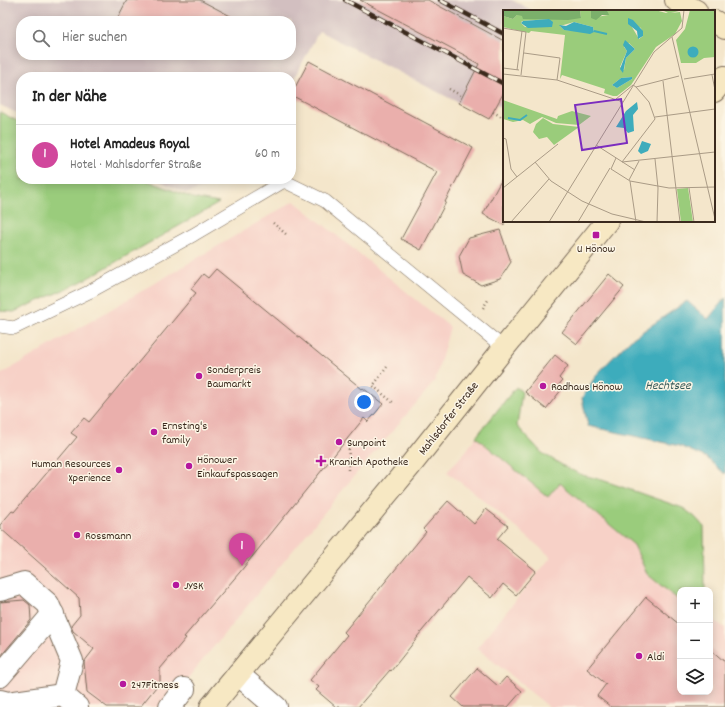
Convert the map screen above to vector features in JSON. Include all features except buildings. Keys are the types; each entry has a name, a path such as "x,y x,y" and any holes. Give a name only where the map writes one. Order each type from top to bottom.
{"main road":[{"path":"676,0 694,10"},
{"path":"715,22 725,28"},
{"path":"715,90 725,77"},
{"name":"Mahlsdorfer Straße","path":"211,707 430,442 606,222"}],"street":[{"path":"0,590 24,583 48,604 72,661 70,701 8,703 0,701"},
{"path":"0,676 53,614"},
{"path":"238,674 276,707"},
{"path":"170,707 184,689"}],"lane":[{"path":"0,326 14,328 89,292 193,235 279,184"},
{"path":"290,184 325,201 504,348"}],"path":[{"path":"449,89 462,96"},
{"path":"493,112 503,117"},
{"path":"273,223 287,235"},
{"path":"387,367 373,386 394,404"},
{"path":"348,470 349,446"}],"shaded area":[{"path":"0,0 512,0 531,10 503,10 503,108 466,89 459,103 319,31 296,75 296,72 16,72 16,113 0,105"},
{"path":"167,184 219,184 186,193"},
{"path":"294,201 450,327 435,381 355,475 164,707 0,707 0,375"},
{"path":"476,437 548,497 559,483 634,545 647,574 677,599 677,695 713,695 713,619 725,628 725,707 549,707 477,648 551,557 486,502 447,472 466,451"}],"green space":[{"path":"0,112 16,120 16,184 156,184 193,198 219,203 79,283 14,312 0,311"},
{"path":"516,387 522,392 517,426 542,453 582,475 599,479 683,508 695,517 704,527 705,587 677,587 677,599 647,574 634,545 560,483 548,497 476,437"}],"water":[{"name":"Hechtsee","path":"725,298 725,474 707,458 680,446 588,426 582,398 597,374 630,340 687,301 708,319"}],"railway":[{"path":"345,0 503,83"},
{"path":"440,0 503,33"}],"place":[{"name":"U Hönow","path":"596,235"},
{"name":"Sonderpreis Baumarkt","path":"199,376"},
{"name":"Radhaus Hönow","path":"543,386"},
{"name":"Ernsting's family","path":"154,432"},
{"name":"Sunpoint","path":"339,442"},
{"name":"Kranich Apotheke","path":"321,461"},
{"name":"Hönower Einkaufspassagen","path":"189,466"},
{"name":"Human Resources Xperience","path":"119,470"},
{"name":"Rossmann","path":"77,535"},
{"name":"Hotel Amadeus Royal","path":"242,566"},
{"name":"JYSK","path":"176,585"},
{"name":"Aldi","path":"639,656"},
{"name":"247Fitness","path":"123,684"}]}
